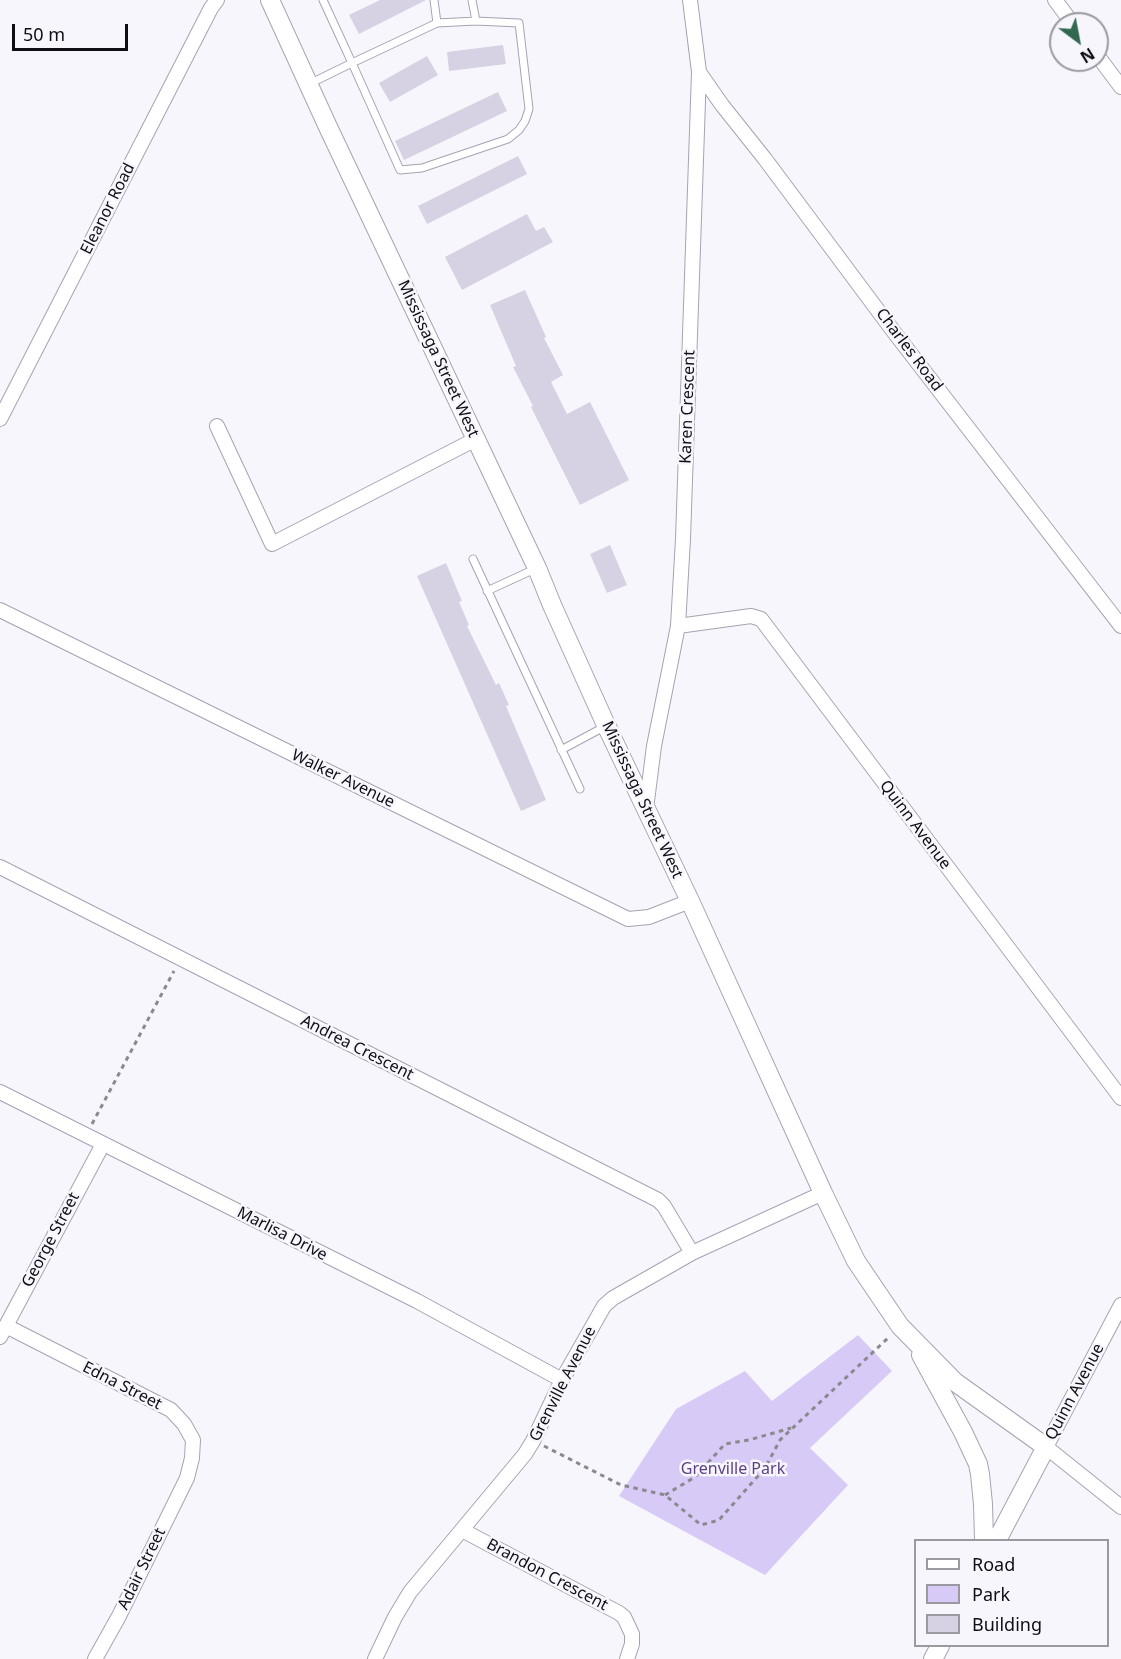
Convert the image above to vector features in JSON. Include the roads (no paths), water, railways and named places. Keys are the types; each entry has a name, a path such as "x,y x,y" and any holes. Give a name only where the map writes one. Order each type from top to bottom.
{"street":[{"name":"Eleanor Road","path":"0,419 217,0"},
{"name":"Mississaga Street West","path":"270,0 537,568 606,725 856,1261 905,1331 956,1382 1046,1447"},
{"name":"Karen Crescent","path":"646,811 654,746 678,626 683,539 699,72 690,0"},
{"path":"1109,71 1121,87"},
{"name":"Charles Road","path":"699,72 1121,627"},
{"path":"217,426 272,544 476,439"},
{"name":"Walker Avenue","path":"0,610 628,919 649,917 690,901"},
{"name":"Quinn Avenue","path":"678,626 751,616 761,619 1121,1098"},
{"name":"Andrea Crescent","path":"0,867 658,1200 664,1206 692,1253"},
{"name":"Marlisa Drive","path":"0,1092 417,1301 562,1380"},
{"name":"George Street","path":"3,1331 103,1144"},
{"name":"Grenville Avenue","path":"375,1659 410,1592 525,1454 562,1380 604,1306 613,1298 692,1253 823,1193"},
{"name":"Quinn Avenue","path":"1046,1447 1121,1305"},
{"name":"Edna Street","path":"3,1331 171,1410 184,1424 193,1440 192,1458 187,1478"},
{"path":"905,1331 963,1432 978,1464 983,1504 984,1539"},
{"path":"998,1539 1046,1447 1121,1507"},
{"name":"Adair Street","path":"95,1659 119,1616 187,1478"},
{"name":"Brandon Crescent","path":"462,1530 619,1613 624,1617 632,1634 632,1644 627,1659"}],"lane":[{"path":"309,84 352,63 437,23 476,21 519,23 529,110 519,130 508,139 422,168 400,170 352,63 323,0"},
{"path":"434,0 437,23"},
{"path":"472,0 476,21"},
{"path":"473,559 580,789"},
{"path":"488,591 537,568"},
{"path":"561,750 606,725"}],"park label":[{"name":"Grenville Park","path":"733,1469"}]}
